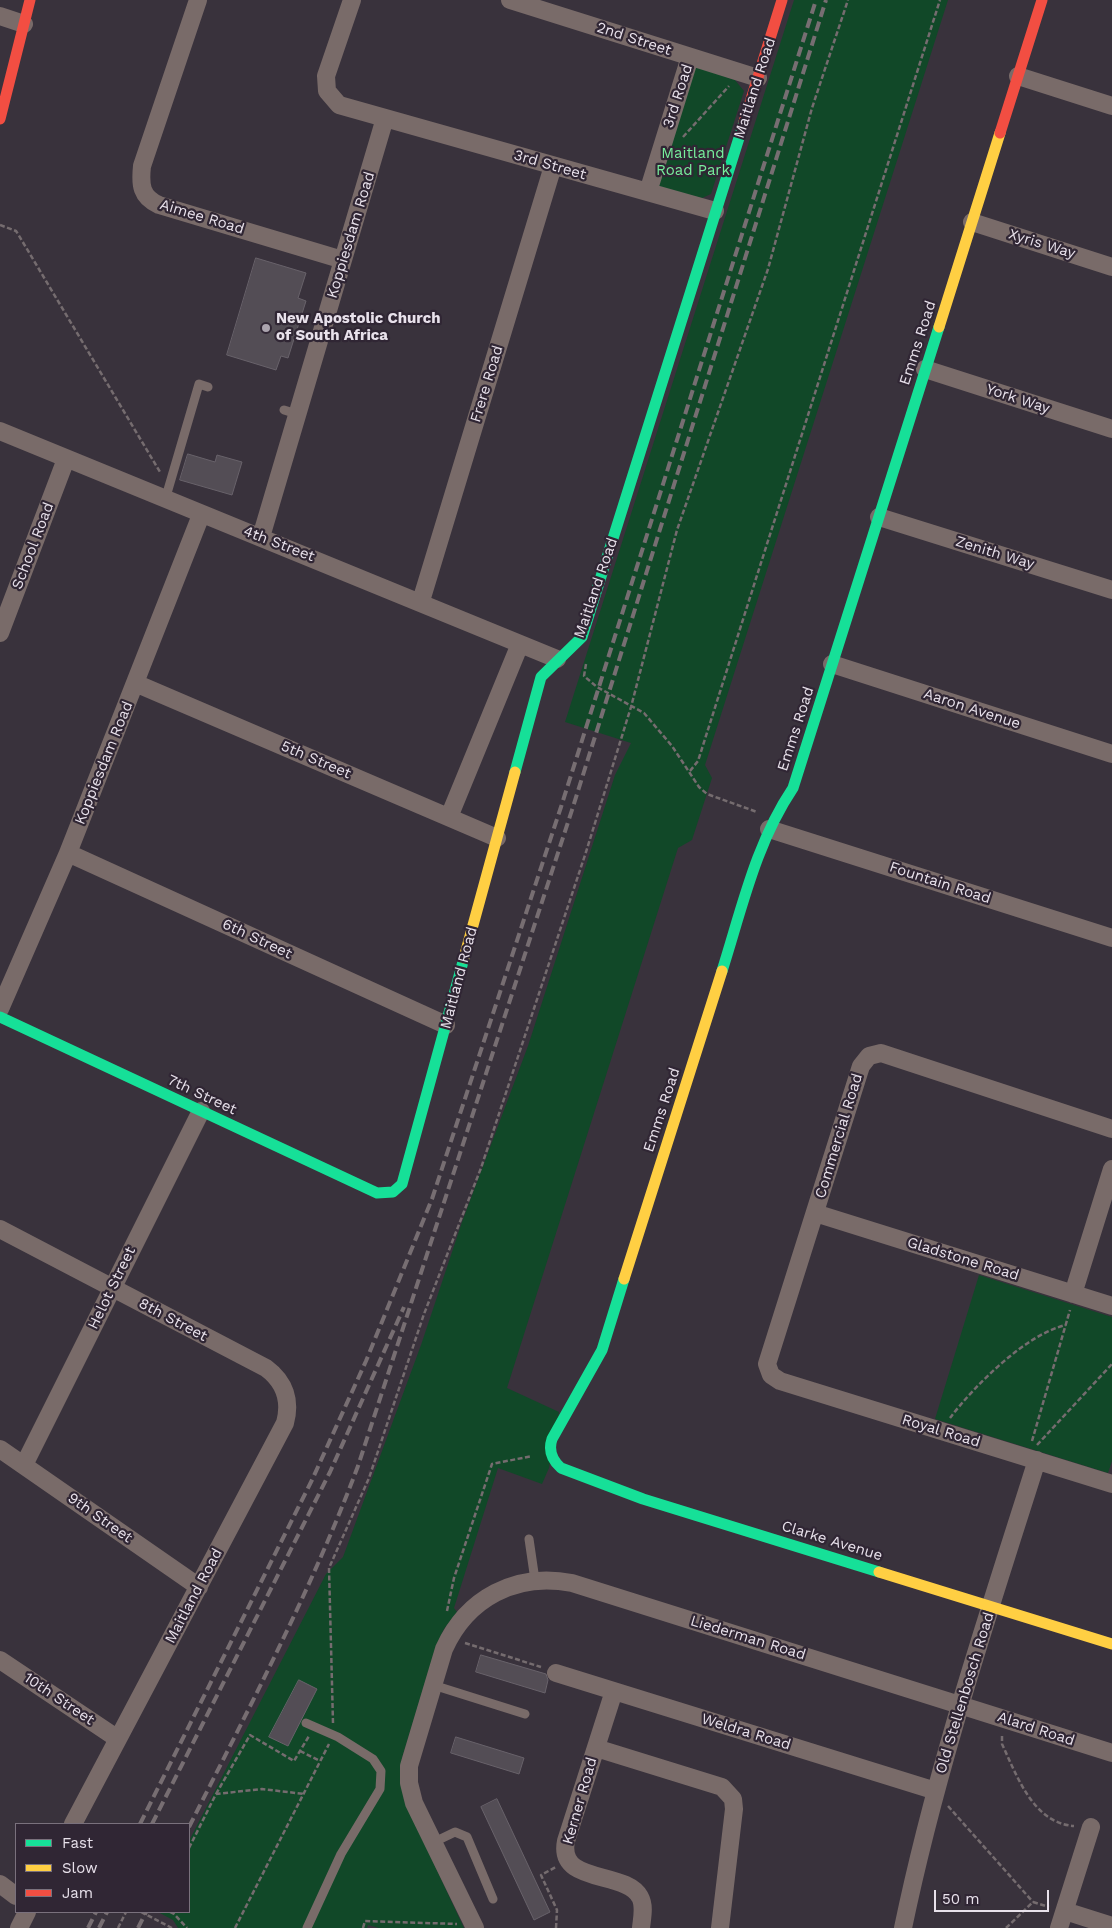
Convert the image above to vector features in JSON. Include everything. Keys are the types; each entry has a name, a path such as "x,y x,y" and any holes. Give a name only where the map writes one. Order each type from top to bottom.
{"street":[{"path":"0,119 30,0"},
{"name":"Aimee Road","path":"198,0 142,166 140,182 143,194 159,205 343,260"},
{"path":"352,0 326,76 327,91 339,105 386,118"},
{"name":"2nd Street","path":"510,0 758,78"},
{"name":"Maitland Road","path":"393,1192 402,1184 404,1179 541,677 557,659 578,642 782,0"},
{"name":"Emms Road","path":"550,1454 552,1438 602,1350 762,842 793,788 1042,0"},
{"path":"0,16 24,24"},
{"name":"3rd Road","path":"648,192 690,57"},
{"path":"1018,76 1112,106"},
{"name":"Koppiesdam Road","path":"261,537 290,412 343,260 386,118"},
{"name":"3rd Street","path":"386,118 716,211"},
{"name":"Frere Road","path":"421,602 553,166"},
{"name":"Xyris Way","path":"972,222 1112,267"},
{"name":"York Way","path":"925,369 1112,429"},
{"name":"4th Street","path":"0,431 557,659"},
{"name":"School Road","path":"0,633 66,459"},
{"name":"Koppiesdam Road","path":"0,1008 68,852 202,515"},
{"name":"Zenith Way","path":"878,517 1112,590"},
{"path":"449,817 520,644"},
{"name":"Aaron Avenue","path":"832,664 1112,754"},
{"name":"5th Street","path":"135,683 497,838"},
{"name":"Fountain Road","path":"771,824 1112,938"},
{"name":"6th Street","path":"68,852 446,1025"},
{"name":"7th Street","path":"0,1016 377,1193 393,1192"},
{"name":"Commercial Road","path":"771,1376 767,1364 861,1066 869,1056 881,1054 1112,1129"},
{"name":"Helot Street","path":"24,1465 201,1111"},
{"path":"1073,1294 1112,1169"},
{"name":"Gladstone Road","path":"815,1213 1112,1306"},
{"name":"8th Street","path":"0,1229 266,1368"},
{"name":"Maitland Road","path":"74,1823 199,1587 287,1414 288,1404 283,1386 266,1368"},
{"name":"Royal Road","path":"771,1376 780,1381 944,1431 1031,1455 1112,1484"},
{"name":"9th Street","path":"0,1449 199,1587"},
{"name":"Clarke Avenue","path":"550,1454 561,1468 643,1499 1112,1644"},
{"name":"Old Stellenbosch Road","path":"903,1928 936,1791 960,1704 991,1606 1031,1455"},
{"name":"Liederman Road","path":"469,1926 414,1803 409,1783 409,1766 449,1639 467,1613 488,1596 511,1585 535,1580 572,1583 960,1704"},
{"name":"10th Street","path":"0,1660 118,1739"},
{"name":"Weldra Road","path":"556,1673 936,1791"},
{"name":"Kerner Road","path":"614,1691 566,1841 566,1854 568,1860 576,1868 629,1886 637,1892 642,1904 641,1928"},
{"name":"Alard Road","path":"960,1704 1112,1753"},
{"name":"Kerner Road","path":"596,1748 717,1786 730,1794 734,1804 720,1928"},
{"path":"1059,1928 1091,1827"},
{"path":"0,1884 15,1895"},
{"path":"1065,1911 1112,1926"},
{"path":"19,1928 26,1913"}],"lane":[{"path":"165,500 199,384 208,387"},
{"path":"529,1540 535,1580"},
{"path":"434,1685 525,1714"},
{"path":"307,1928 341,1854 380,1789 381,1771 373,1759 334,1735 310,1725"},
{"path":"432,1844 455,1832 467,1837 494,1899"}],"path":[{"path":"235,1928 334,1735 329,1568 369,1478 424,1314 481,1168 586,852 631,707 677,530 768,269 812,108 848,0"},
{"path":"690,771 698,761 940,0"},
{"path":"682,138 733,82"},
{"path":"0,225 16,231 18,234 162,474"},
{"path":"578,642 590,648 584,676 598,687 644,713 658,728 690,771 698,787 707,794 771,824"},
{"path":"1031,1455 1073,1294"},
{"path":"944,1431 948,1422 966,1398 992,1372 1056,1327 1066,1325"},
{"path":"1031,1455 1035,1447 1112,1364"},
{"path":"550,1454 492,1464 454,1578 446,1620 449,1639 556,1673"},
{"path":"1003,1718 1002,1744 1028,1799 1060,1825 1091,1827"},
{"path":"190,1846 216,1794 250,1735 294,1761 310,1725"},
{"path":"300,1750 320,1761"},
{"path":"216,1794 262,1788 304,1794"},
{"path":"936,1791 1033,1902 1065,1911"},
{"path":"556,1928 557,1910 541,1875 568,1860"},
{"path":"1006,1928 1033,1902"},
{"path":"118,1928 126,1913"},
{"path":"143,1913 172,1928"},
{"path":"172,1913 187,1928"},
{"path":"363,1928 365,1921 469,1926"}],"green space":[{"path":"794,0 948,0 705,765 712,778 692,840 678,848 507,1388 559,1412 549,1468 542,1484 498,1468 454,1608 457,1612 444,1629 436,1646 402,1758 400,1778 404,1800 464,1928 379,1928 368,1925 367,1928 178,1928 173,1920 160,1913 190,1913 190,1839 326,1574 343,1557 421,1345 462,1222 528,1046 615,775 631,743 565,722"},
{"name":"Maitland Road Park","path":"697,67 735,80 744,91 711,194 702,198 658,188 691,70"},
{"path":"979,1275 1112,1317 1112,1461 1108,1473 935,1419"}],"building":[{"name":"New Apostolic Church of South Africa","path":"256,258 306,273 298,298 306,301 288,358 281,356 276,370 227,355"},
{"path":"188,454 215,462 217,455 242,462 232,495 180,480"},
{"path":"481,1655 546,1674 548,1680 545,1693 476,1672"},
{"path":"299,1680 317,1689 288,1746 269,1737"},
{"path":"456,1737 524,1758 519,1774 451,1753"},
{"path":"497,1799 550,1912 534,1920 481,1807"}],"railway":[{"path":"140,1823 312,1480 366,1361 432,1199 561,807 816,0"},
{"path":"190,1825 300,1604 340,1513 358,1466 572,810 826,0"},
{"path":"153,1823 330,1472 404,1307"},
{"path":"88,1928 96,1913"},
{"path":"99,1928 106,1913"},
{"path":"138,1928 146,1913"}],"traffic: fast":[{"path":"515,772 541,677 582,637 744,122"},
{"path":"722,971 751,876 769,831 793,788 939,327"},
{"path":"0,1017 377,1193 393,1192 402,1184 464,958"},
{"path":"624,1279 602,1350 552,1439 551,1451 558,1465 561,1468 643,1499 879,1572"}],"traffic: slow":[{"path":"939,327 1000,133"},
{"path":"464,958 515,772"},
{"path":"624,1279 722,971"},
{"path":"879,1572 1112,1644"}],"traffic: jam":[{"path":"0,119 30,0"},
{"path":"744,122 782,0"},
{"path":"1000,133 1042,0"}],"place":[{"name":"New Apostolic Church of South Africa","path":"266,328"}]}
